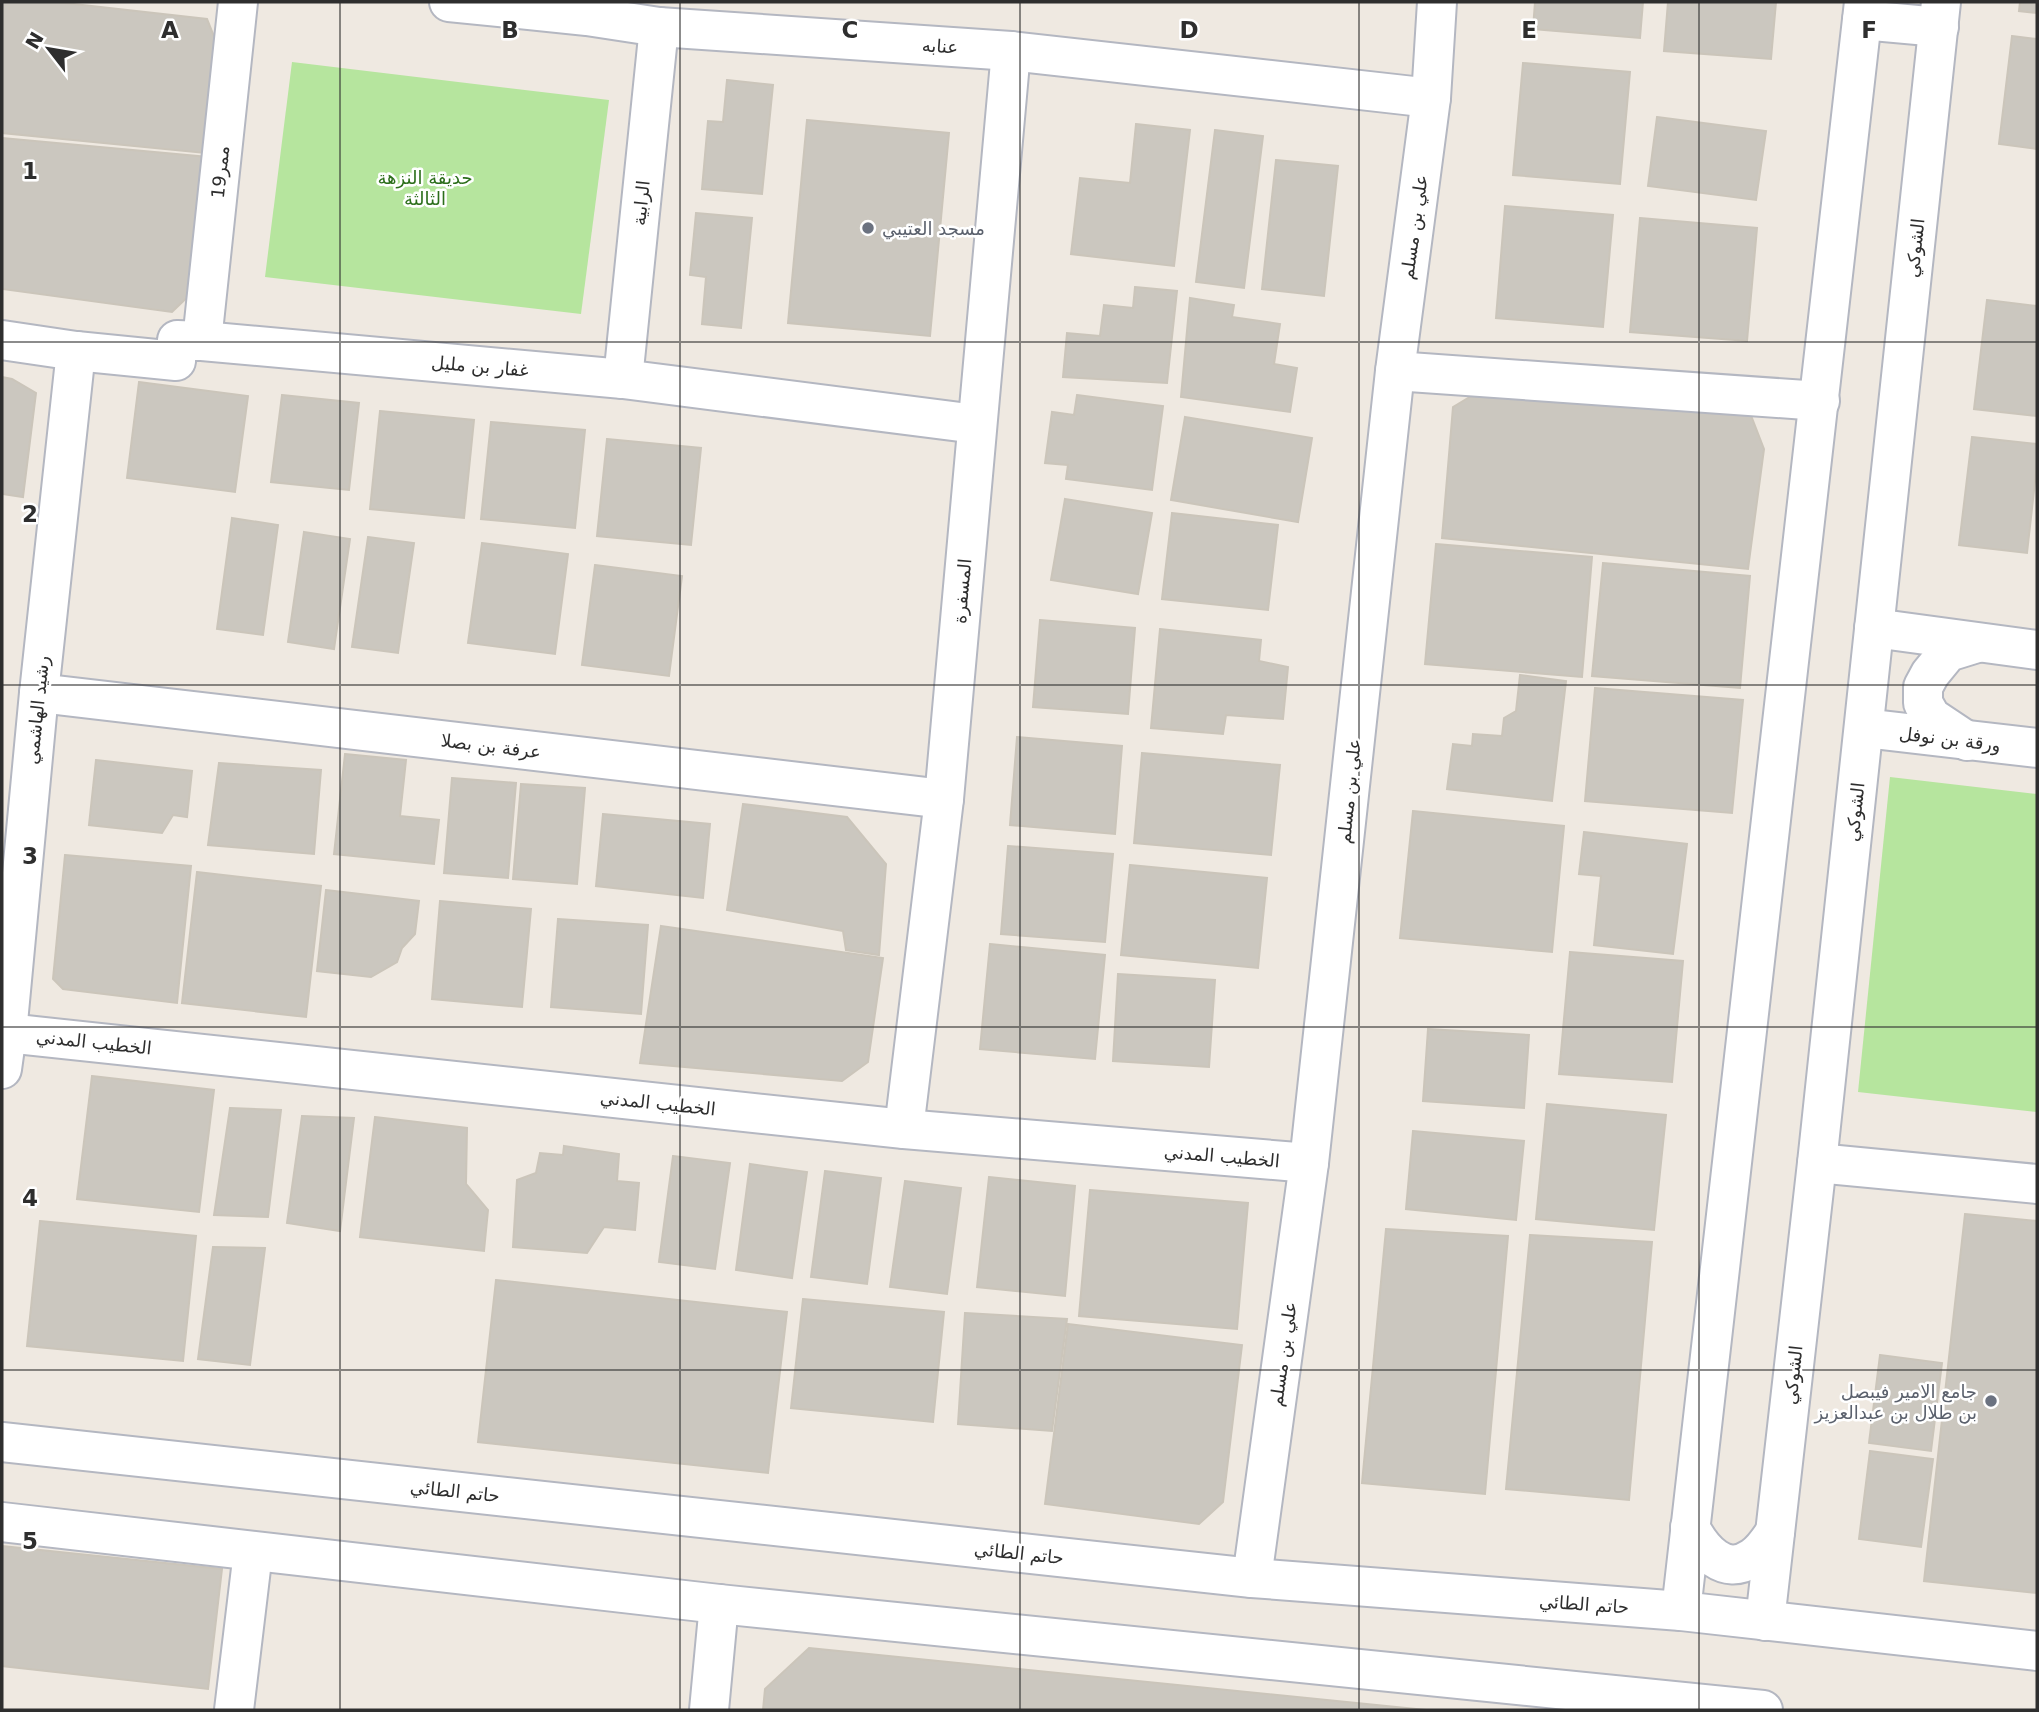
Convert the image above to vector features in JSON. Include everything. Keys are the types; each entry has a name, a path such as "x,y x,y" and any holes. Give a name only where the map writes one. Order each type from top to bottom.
{"street":[{"name":"ممر19","path":"202,341 238,2"},
{"name":"عنابه","path":"449,2 588,9 659,27 1011,51 1431,98"},
{"name":"علي بن مسلم","path":"1252,1578 1309,1163 1395,371 1431,98 1437,2"},
{"path":"1681,1611 1863,11 1940,14"},
{"name":"الشوكي","path":"1765,1621 1817,1163 1940,14"},
{"name":"الرابية","path":"623,379 659,27"},
{"name":"المسفرة","path":"904,1129 944,799 1011,51"},
{"name":"غفار بن مليل","path":"2,340 176,361 177,340 202,341 623,379 976,424"},
{"name":"رشيد الهاشمي","path":"5,1051 38,693 76,351"},
{"path":"1395,371 1820,401"},
{"path":"1874,628 2037,650"},
{"path":"1968,741 1931,717 1923,703 1923,687 1948,652 1977,643"},
{"name":"عرفة بن بصلا","path":"38,693 944,799"},
{"name":"ورقة بن نوفل","path":"1864,729 2037,748"},
{"name":"الخطيب المدني","path":"5,1051 1309,1163"},
{"path":"1817,1163 2037,1184"},
{"name":"حاتم الطائي","path":"2,1442 1252,1578 1681,1611 2037,1651"},
{"path":"2,1522 719,1604 1722,1708 1763,1710"},
{"path":"1690,1527 1699,1545 1711,1557 1725,1563 1751,1559 1775,1532"},
{"path":"234,1710 253,1552"},
{"path":"709,1710 719,1604"}],"green space":[{"name":"حديقة النزهة الثالثة","path":"292,62 609,100 581,314 265,277"},
{"path":"1890,777 2037,794 2037,1112 1858,1092"}],"building":[{"path":"2,2 56,2 207,19 215,39 205,153 2,133"},
{"path":"1535,2 1643,2 1640,38 1533,29"},
{"path":"1668,2 1776,2 1771,59 1664,51"},
{"path":"2020,2 2037,2 2037,13 2019,11"},
{"path":"2012,36 2037,39 2037,149 1999,144"},
{"path":"1523,63 1630,72 1620,184 1513,175"},
{"path":"727,80 773,85 762,194 702,189 708,121 723,122"},
{"path":"1657,117 1766,131 1756,200 1648,186"},
{"name":"مسجد العتيبي","path":"807,120 949,133 930,336 788,323"},
{"path":"1136,124 1190,130 1174,266 1071,254 1080,178 1130,183"},
{"path":"1215,130 1263,136 1244,288 1196,282"},
{"path":"2,138 208,157 198,287 172,312 2,289"},
{"path":"1276,160 1338,166 1324,296 1262,289"},
{"path":"1505,206 1613,215 1603,327 1496,318"},
{"path":"696,213 752,218 741,328 702,324 706,277 690,275"},
{"path":"1640,218 1757,228 1747,341 1630,332"},
{"path":"1135,287 1177,291 1167,383 1063,377 1067,333 1100,336 1104,305 1133,308"},
{"path":"1190,298 1234,305 1232,317 1280,324 1274,364 1297,368 1290,412 1181,397"},
{"path":"1987,300 2037,306 2037,416 1974,409"},
{"path":"2,377 12,379 36,393 23,497 2,494"},
{"path":"139,382 248,396 235,492 127,478"},
{"path":"1483,389 1750,413 1764,449 1748,569 1442,538 1453,407"},
{"path":"282,395 359,403 349,490 271,482"},
{"path":"1077,395 1163,406 1152,490 1066,479 1068,465 1045,463 1052,412 1074,415"},
{"path":"380,411 474,420 464,518 370,509"},
{"path":"1185,417 1312,438 1298,522 1171,500"},
{"path":"491,422 585,430 575,528 481,519"},
{"path":"1972,437 2037,444 2027,553 1959,545"},
{"path":"607,439 701,448 691,545 597,536"},
{"path":"1065,499 1152,513 1138,594 1051,580"},
{"path":"1172,513 1278,525 1268,610 1162,599"},
{"path":"232,518 278,525 263,635 217,629"},
{"path":"304,532 350,539 334,649 288,642"},
{"path":"368,537 414,543 398,653 352,647"},
{"path":"482,543 568,554 555,654 468,643"},
{"path":"1436,544 1592,557 1582,677 1425,664"},
{"path":"1603,563 1750,576 1740,688 1592,676"},
{"path":"595,565 682,576 669,676 582,665"},
{"path":"1040,620 1135,628 1128,714 1033,707"},
{"path":"1160,629 1261,640 1259,661 1288,667 1283,719 1226,715 1223,734 1151,728"},
{"path":"1520,675 1566,681 1552,801 1447,789 1453,744 1472,746 1473,734 1502,736 1504,718 1516,711"},
{"path":"1595,688 1743,700 1732,813 1585,801"},
{"path":"1017,737 1122,746 1115,834 1010,825"},
{"path":"1142,753 1280,765 1271,855 1134,843"},
{"path":"345,754 406,760 400,816 439,820 434,864 334,854"},
{"path":"96,760 192,771 187,817 173,815 162,833 89,825"},
{"path":"219,763 321,770 314,854 208,845"},
{"path":"452,778 516,783 508,878 444,873"},
{"path":"521,784 585,788 577,884 513,879"},
{"path":"743,804 847,817 886,864 879,955 846,950 843,931 727,910"},
{"path":"1413,811 1564,826 1552,952 1400,938"},
{"path":"603,814 710,824 703,898 596,886"},
{"path":"1584,832 1687,844 1673,954 1594,945 1601,876 1579,874"},
{"path":"1008,846 1113,854 1105,942 1001,934"},
{"path":"65,855 191,866 177,1003 63,989 53,979"},
{"path":"1130,865 1267,878 1258,968 1121,955"},
{"path":"197,872 321,886 306,1017 182,1003"},
{"path":"326,890 419,901 415,934 402,948 397,962 371,977 317,971"},
{"path":"440,901 531,909 522,1007 432,999"},
{"path":"558,919 648,925 641,1014 551,1007"},
{"path":"661,926 883,958 868,1062 842,1081 640,1063"},
{"path":"990,944 1105,955 1095,1059 980,1049"},
{"path":"1570,952 1683,961 1672,1082 1559,1074"},
{"path":"1118,974 1215,980 1209,1067 1113,1061"},
{"path":"1428,1029 1529,1035 1524,1108 1423,1101"},
{"path":"92,1076 214,1090 199,1212 77,1199"},
{"path":"1547,1104 1666,1115 1654,1230 1536,1219"},
{"path":"230,1108 281,1110 268,1217 214,1215"},
{"path":"302,1116 354,1118 340,1231 287,1223"},
{"path":"375,1117 467,1128 466,1184 488,1210 484,1251 360,1237"},
{"path":"1413,1131 1524,1141 1516,1220 1406,1209"},
{"path":"564,1146 619,1154 617,1181 639,1183 635,1230 604,1227 587,1253 513,1247 517,1180 536,1173 540,1153 563,1155"},
{"path":"673,1156 730,1163 715,1269 659,1262"},
{"path":"750,1164 807,1172 792,1278 736,1270"},
{"path":"825,1171 881,1178 867,1284 811,1277"},
{"path":"989,1177 1075,1186 1065,1296 977,1287"},
{"path":"905,1181 961,1188 947,1294 890,1287"},
{"path":"1090,1190 1248,1203 1237,1329 1079,1316"},
{"name":"جامع الامير فيبصل بن طلال بن عبدالعزيز","path":"1965,1214 2037,1221 2037,1593 1924,1581"},
{"path":"40,1221 196,1236 183,1361 27,1346"},
{"path":"1386,1229 1508,1236 1485,1494 1362,1483"},
{"path":"1530,1235 1652,1242 1629,1500 1506,1489"},
{"path":"213,1247 265,1248 250,1365 198,1359"},
{"path":"496,1280 787,1312 768,1473 478,1442"},
{"path":"803,1299 944,1312 933,1422 791,1408"},
{"path":"965,1313 1067,1319 1052,1431 958,1424"},
{"path":"1068,1324 1242,1345 1223,1502 1199,1524 1045,1504"},
{"path":"1880,1355 1942,1363 1931,1451 1869,1443"},
{"path":"1870,1451 1933,1459 1921,1547 1859,1539"},
{"path":"2,1546 222,1569 208,1689 2,1666"},
{"path":"809,1648 1426,1710 763,1710 765,1689"}],"place":[{"name":"مسجد العتيبي","path":"868,228"},
{"name":"جامع الامير فيبصل بن طلال بن عبدالعزيز","path":"1991,1401"}]}
